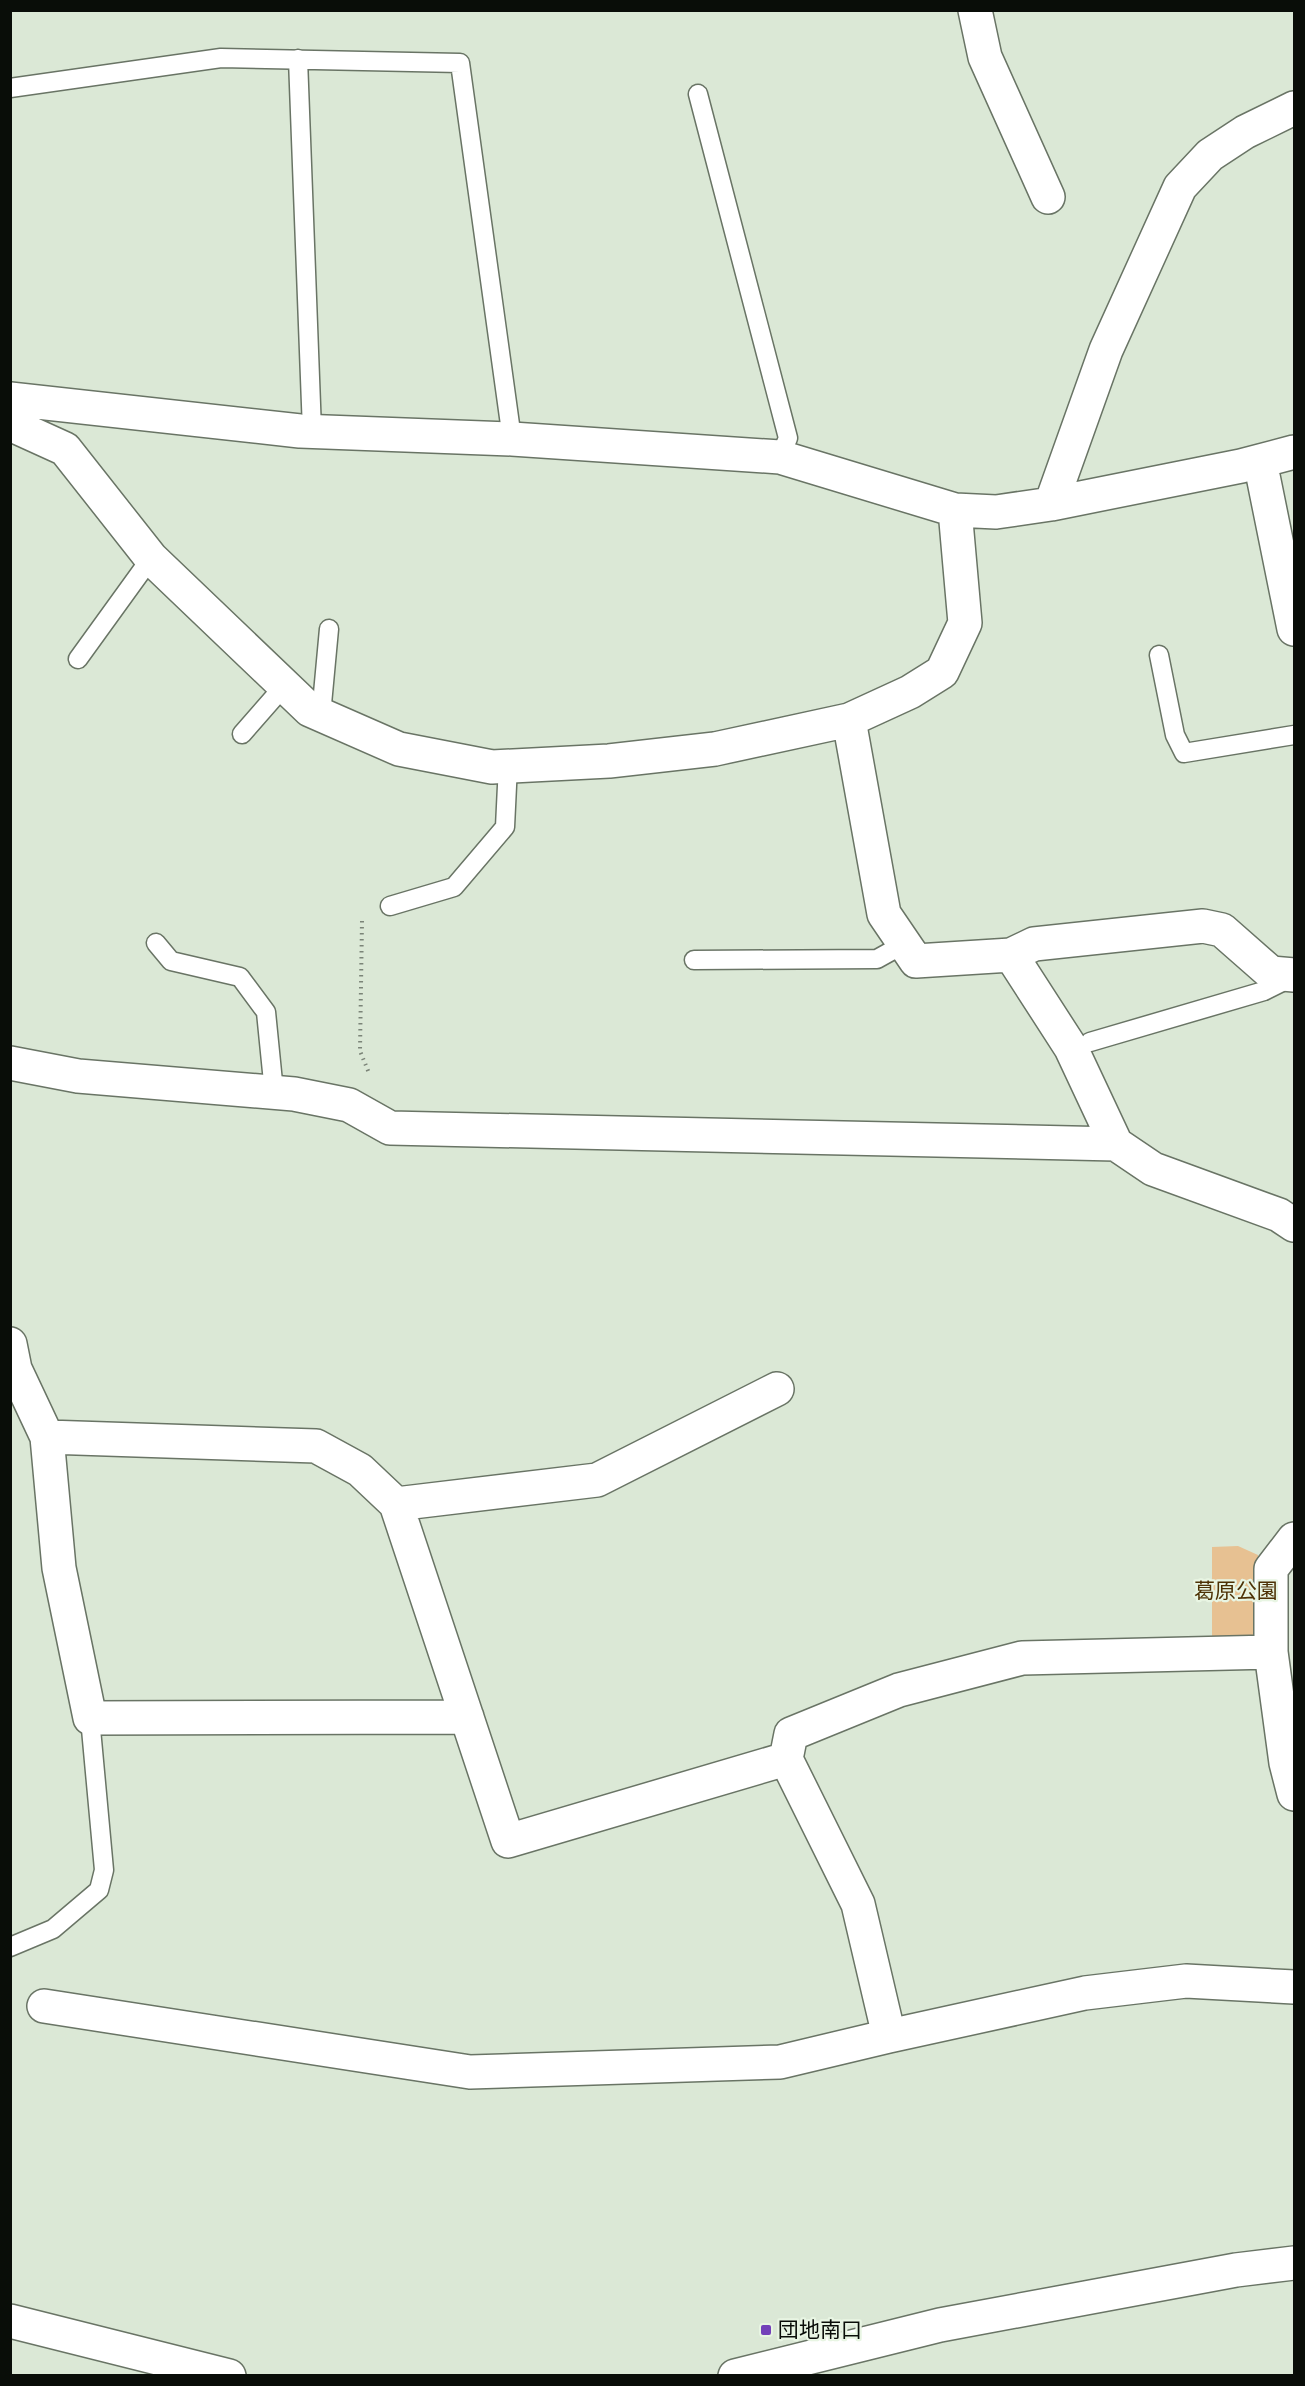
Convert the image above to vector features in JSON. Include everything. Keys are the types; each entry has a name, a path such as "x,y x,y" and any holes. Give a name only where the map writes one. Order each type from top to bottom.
{"street":[{"path":"975,10 985,57 1048,197"},
{"path":"1051,504 1106,350 1180,187 1209,155 1245,132 1294,108"},
{"path":"10,399 312,431 512,439 780,457 955,510 996,512 1051,504 1294,452"},
{"path":"10,424 65,449 151,558 310,710 399,749 492,767 609,761 715,749 849,720 910,692 942,672 965,623 955,510"},
{"path":"1260,461 1294,629"},
{"path":"849,720 884,914 916,962 1011,956 1034,944 1203,926 1222,930 1271,974 1294,975"},
{"path":"1011,956 1071,1048 1116,1144 1154,1169 1279,1215 1294,1225"},
{"path":"10,1063 78,1076 274,1092 349,1105 390,1128 1116,1144"},
{"path":"10,1344 15,1369 47,1437 59,1568 90,1718 467,1717"},
{"path":"396,1504 597,1480 777,1389"},
{"path":"47,1437 316,1446 360,1470 396,1504 508,1841 786,1759"},
{"path":"1294,1539 1271,1569 1271,1652 1286,1763 1294,1794"},
{"path":"889,2036 858,1904 786,1759 791,1734 899,1690 1022,1658 1271,1652"},
{"path":"44,2007 470,2072 780,2062 1097,1991 1186,1981 1294,1988"},
{"path":"735,2376 940,2325 1236,2270 1294,2263"},
{"path":"10,2321 229,2376"}],"lane":[{"path":"10,88 221,58 460,63 512,439"},
{"path":"298,59 312,431"},
{"path":"698,94 788,438 780,457"},
{"path":"78,658 151,558"},
{"path":"321,715 329,629"},
{"path":"1159,655 1175,735 1185,753 1294,735"},
{"path":"242,734 284,686"},
{"path":"390,906 454,887 505,827 508,765"},
{"path":"156,943 171,961 240,977 266,1012 274,1092"},
{"path":"694,960 877,959 904,944"},
{"path":"1090,1042 1264,991 1294,975"},
{"path":"10,1947 53,1929 99,1890 104,1870 90,1718"}],"path":[{"path":"363,1113 374,1086 360,1051 362,917 390,906"}],"green space":[{"name":"葛原公園","path":"1238,1546 1258,1555 1260,1627 1248,1642 1212,1642 1212,1547"}],"place":[{"name":"団地南口","path":"766,2330"}]}
